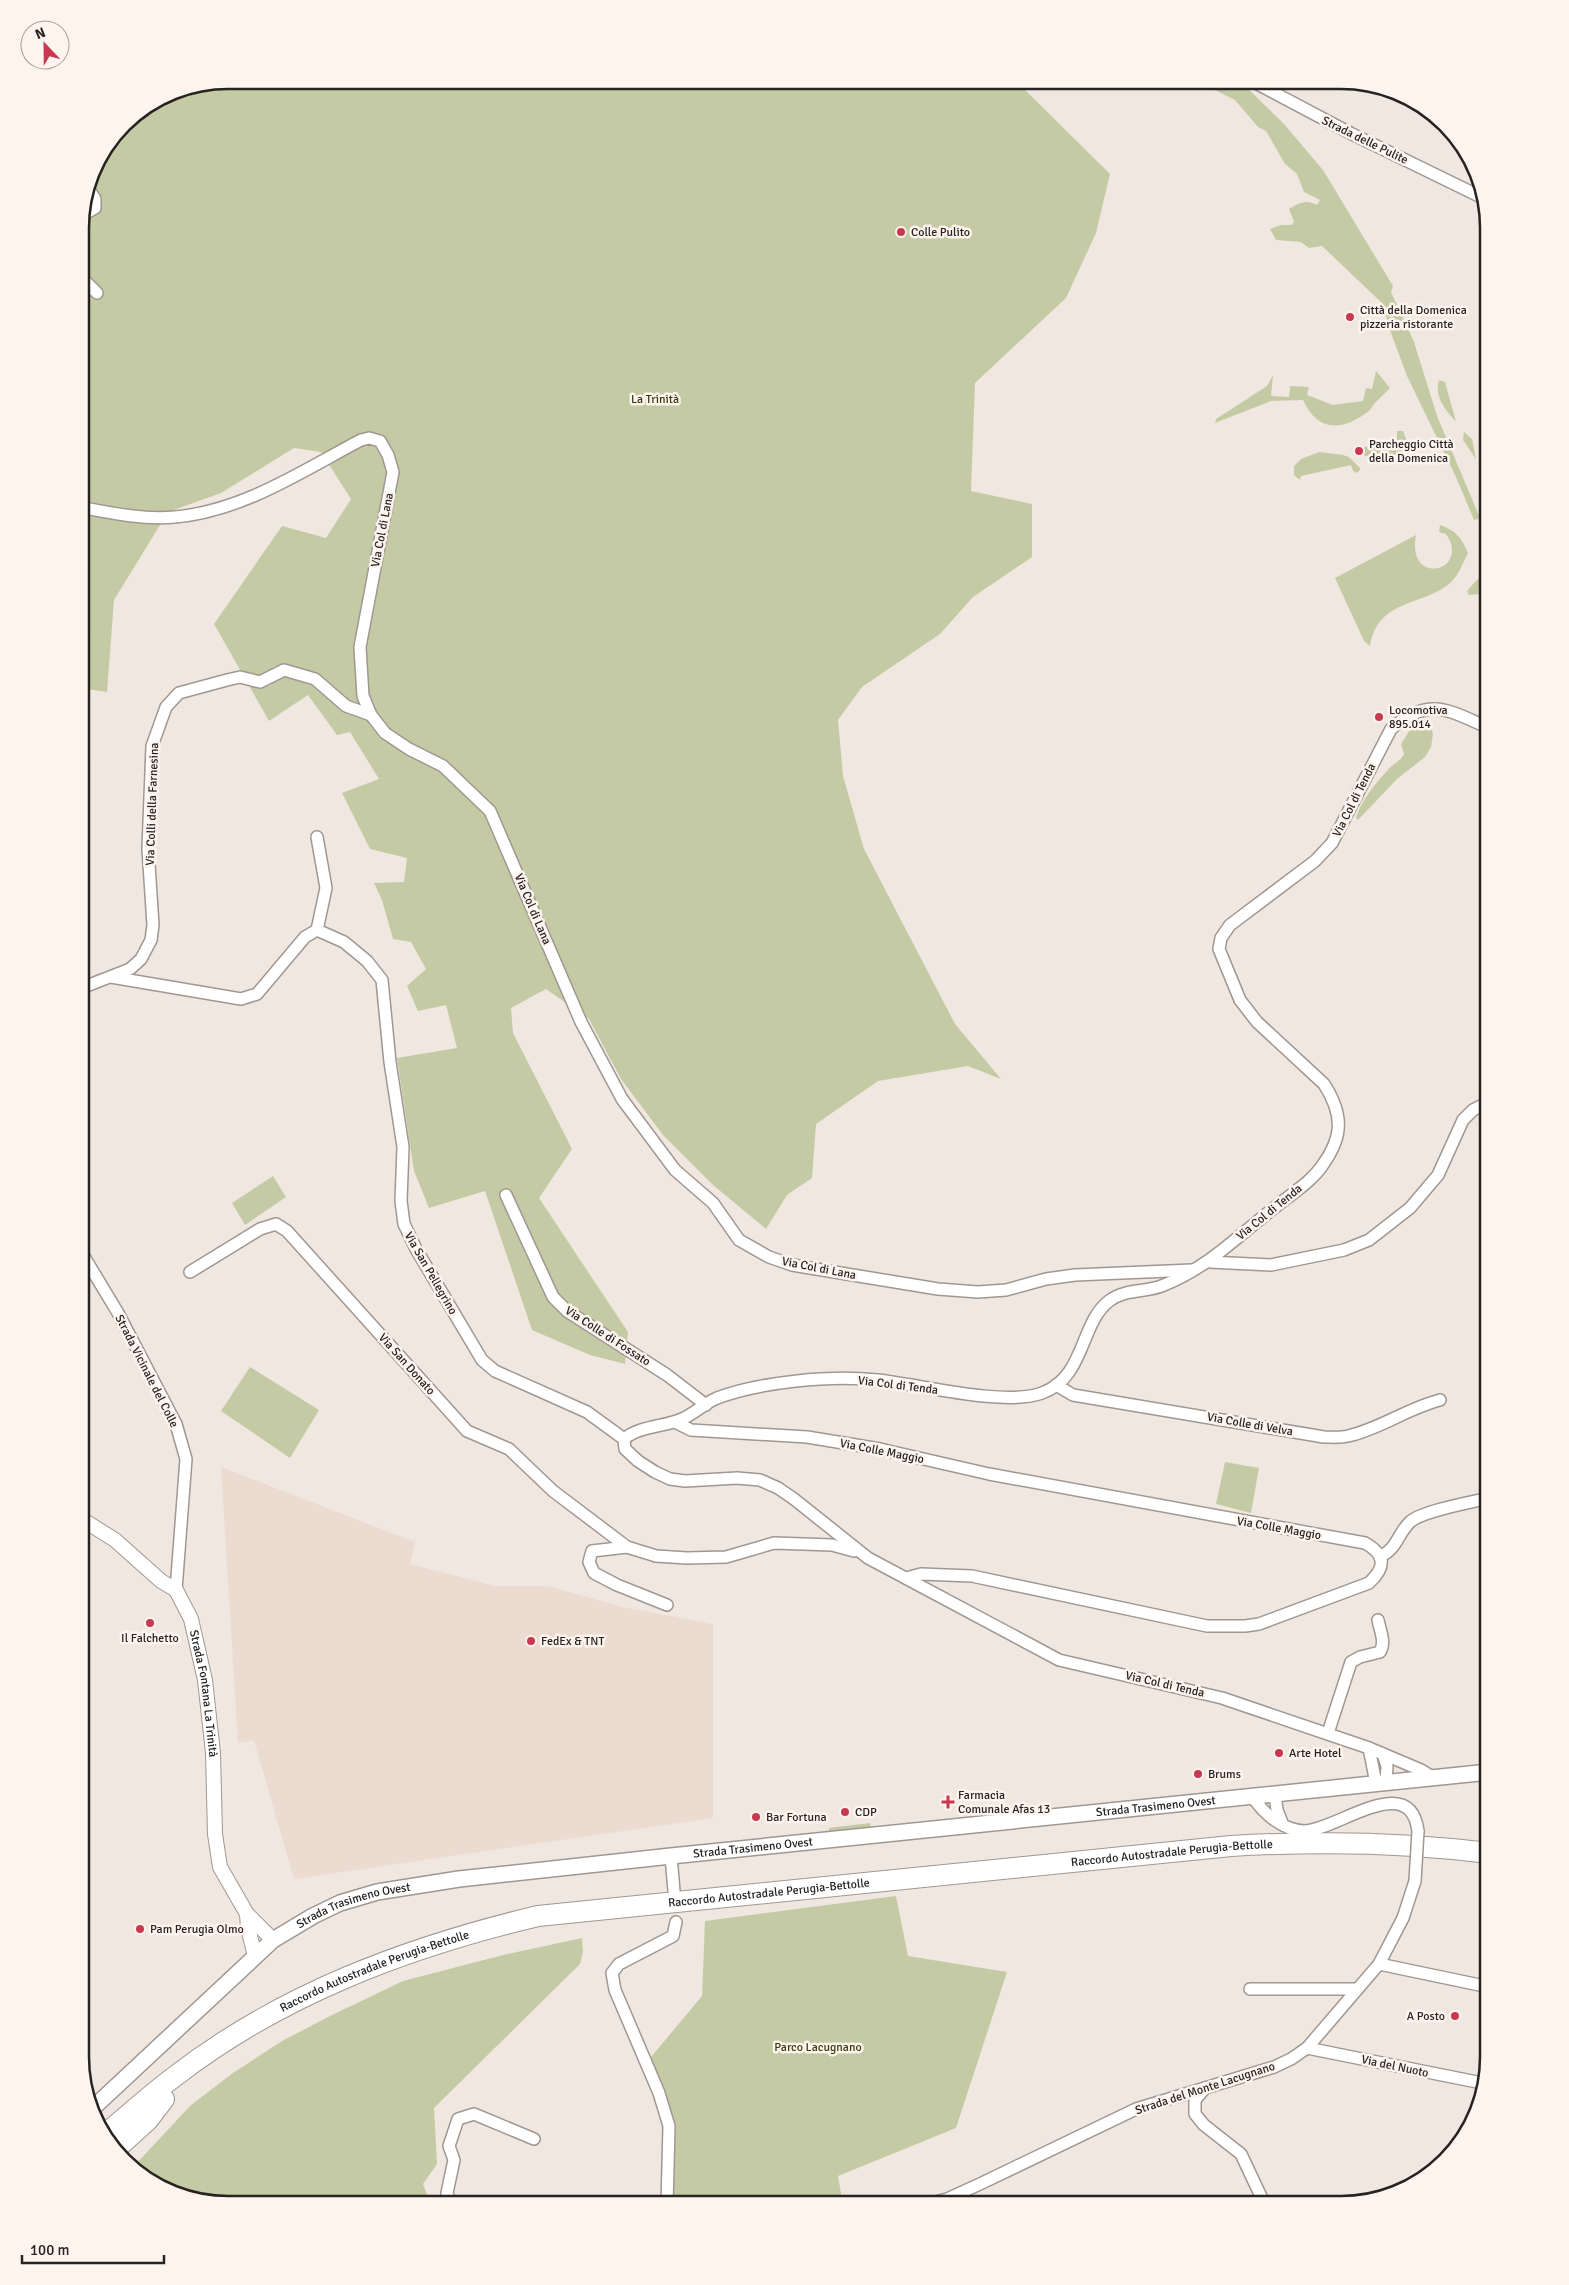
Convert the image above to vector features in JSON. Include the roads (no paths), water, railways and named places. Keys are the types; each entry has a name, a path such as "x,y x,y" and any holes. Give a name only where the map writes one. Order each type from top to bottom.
{"highway":[{"name":"Raccordo Autostradale Perugia-Bettolle","path":"109,2130 174,2076 235,2035 304,1996 347,1976 414,1950 477,1931 538,1916 1230,1846 1280,1843 1372,1843 1480,1852"},
{"path":"117,2141 164,2099 238,2046 286,2018 364,1981 413,1962 475,1943 553,1926 848,1894 1034,1878 1232,1857 1373,1854 1480,1863"},
{"path":"121,2145 148,2120 164,2099"}],"main road":[{"name":"Strada Trasimeno Ovest","path":"97,2105 273,1940 313,1916 340,1903 377,1892 459,1879 671,1856 1480,1773"}],"street":[{"name":"Strada delle Pulite","path":"1267,89 1352,134 1476,195"},
{"path":"90,211 96,208 96,199 93,194"},
{"path":"89,285 97,293"},
{"name":"Via Col di Lana","path":"89,509 117,514 152,517 175,517 217,509 248,499 361,440 369,438 380,441 388,455 393,472 360,647 363,696 371,715 385,733 409,749 443,766 490,811 581,1022 622,1099 675,1170 713,1204 739,1240 769,1257 792,1265 938,1289 978,1292 1006,1290 1046,1279 1075,1275 1196,1270"},
{"name":"Via Colli della Farnesina","path":"89,985 130,969 142,960 151,940 148,849 152,746 166,707 179,693 240,677 260,682 284,670 315,679 346,706 371,715"},
{"name":"Via Col di Tenda","path":"1432,1777 1421,1770 1370,1748 1202,1692 1059,1660 954,1606 858,1552 794,1498 778,1488 760,1480 737,1478 685,1481 670,1479 638,1462 626,1449 624,1439 630,1434 675,1422 696,1413 713,1399 737,1391 820,1380 875,1380 931,1389 1024,1398 1043,1393 1056,1385 1072,1367 1096,1318 1106,1303 1120,1293 1162,1287 1210,1262 1309,1180 1324,1164 1338,1131 1338,1114 1331,1095 1324,1084 1257,1022 1240,1000 1222,960 1219,949 1221,938 1230,925 1315,861 1332,843 1391,729 1411,714 1430,708 1454,712 1480,724"},
{"path":"111,977 241,999 257,994 305,937 317,930 326,888 316,837"},
{"name":"Via San Pellegrino","path":"317,930 344,942 367,961 382,980 390,1062 403,1147 401,1201 404,1224 416,1249 482,1360 495,1371 587,1412 624,1439"},
{"path":"1210,1262 1271,1265 1344,1250 1369,1240 1410,1208 1438,1175 1463,1120 1473,1110 1480,1106"},
{"name":"Via Colle di Fossato","path":"506,1195 552,1298 567,1311 667,1375 706,1405"},
{"name":"Via San Donato","path":"190,1272 260,1229 276,1224 287,1231 466,1431 509,1449 553,1491 627,1547 656,1556 687,1558 726,1557 774,1543 832,1545 858,1552"},
{"name":"Strada Vicinale del Colle","path":"89,1265 118,1313 172,1416 184,1450 186,1459 176,1590"},
{"name":"Via Colle di Velva","path":"1056,1385 1073,1395 1324,1437 1347,1436 1419,1405 1440,1400"},
{"name":"Via Colle Maggio","path":"675,1422 691,1430 807,1437 880,1449 989,1474 1365,1543 1374,1548 1381,1556"},
{"path":"906,1578 921,1574 972,1576 1207,1626 1246,1626 1259,1624 1369,1583 1381,1568 1381,1556 1396,1546 1402,1531 1412,1520 1439,1510 1480,1500"},
{"name":"Strada Fontana La Trinità","path":"89,1524 115,1540 161,1581 176,1590 191,1619 205,1680 213,1753 215,1834 220,1867 247,1914"},
{"name":"Via San Donato","path":"627,1547 592,1552 589,1562 594,1573 617,1585 667,1604"},
{"path":"1328,1733 1351,1662 1360,1657 1380,1652 1382,1648 1383,1643 1378,1620"},
{"path":"1370,1748 1381,1782"},
{"path":"1381,1782 1388,1774 1382,1754"},
{"path":"1275,1794 1277,1810 1283,1825"},
{"name":"Strada del Monte Lacugnano","path":"954,2196 1136,2109 1274,2067 1291,2059 1307,2048 1379,1964 1403,1918 1415,1881 1418,1831 1416,1819 1410,1811 1404,1806 1389,1803 1378,1805 1318,1829 1306,1831 1283,1825 1266,1813 1252,1796"},
{"path":"671,1856 674,1891"},
{"path":"247,1914 273,1940"},
{"path":"247,1914 249,1935 255,1956"},
{"path":"667,2196 669,2126 658,2092 615,1990 612,1973 619,1964 674,1936 676,1922"},
{"path":"1379,1964 1480,1985"},
{"path":"1250,1988 1357,1989"},
{"name":"Via del Nuoto","path":"1307,2048 1478,2082"},
{"path":"1205,2088 1195,2100 1195,2114 1204,2125 1241,2154 1259,2196"},
{"path":"448,2196 454,2160 449,2146 458,2119 474,2114 534,2139"}],"place":[{"name":"Colle Pulito","path":"901,232"},
{"name":"Città della Domenica pizzeria ristorante","path":"1350,317"},
{"name":"Parcheggio Città della Domenica","path":"1359,451"},
{"name":"Locomotiva 895.014","path":"1379,717"},
{"name":"Il Falchetto","path":"150,1623"},
{"name":"FedEx & TNT","path":"531,1641"},
{"name":"Arte Hotel","path":"1279,1753"},
{"name":"Brums","path":"1198,1774"},
{"name":"Farmacia Comunale Afas 13","path":"948,1802"},
{"name":"CDP","path":"845,1812"},
{"name":"Bar Fortuna","path":"756,1817"},
{"name":"Pam Perugia Olmo","path":"140,1929"},
{"name":"A Posto","path":"1455,2016"}],"park label":[{"name":"La Trinità","path":"655,399"},
{"name":"Parco Lacugnano","path":"818,2047"}]}
